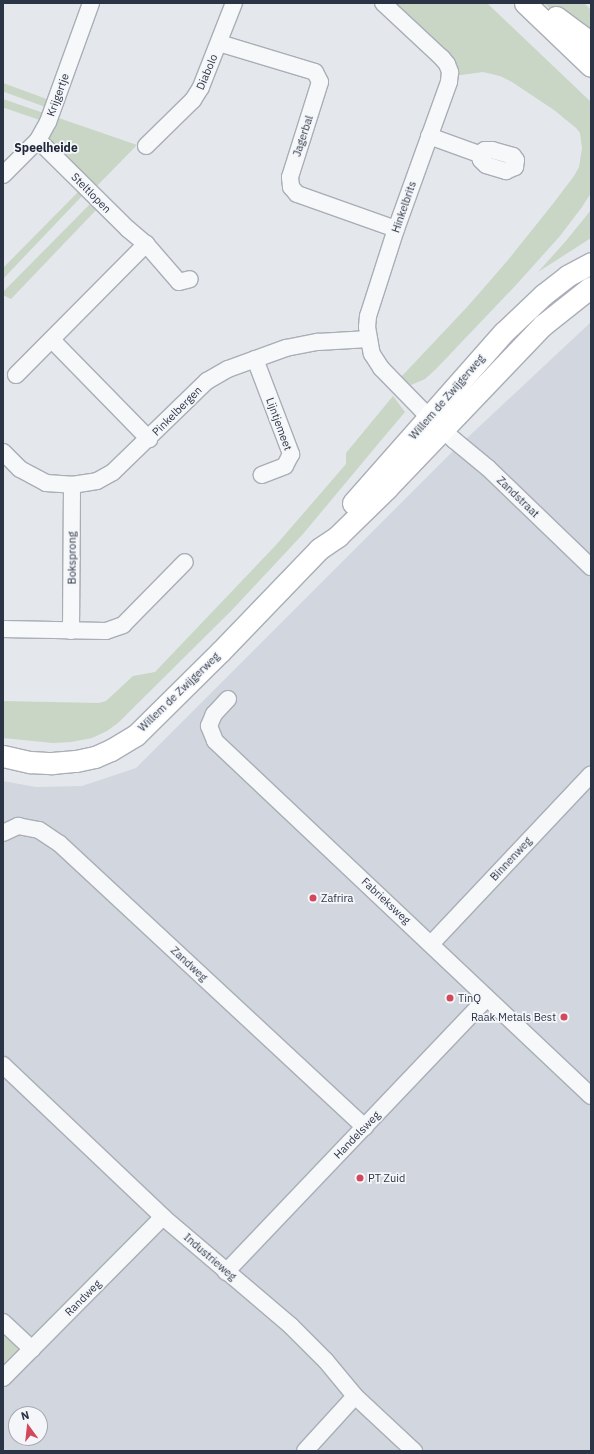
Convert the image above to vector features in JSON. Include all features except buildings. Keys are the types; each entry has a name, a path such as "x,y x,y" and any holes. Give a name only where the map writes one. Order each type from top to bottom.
{"main road":[{"path":"525,3 591,66"},
{"path":"537,3 591,43"},
{"name":"Willem de Zwijgerweg","path":"3,756 30,762 52,763 76,761 95,757 125,743 142,730 220,652 319,549 338,536 437,423 504,332 520,316 567,276 591,263"},
{"name":"Willem de Zwijgerweg","path":"437,423 543,325 591,287"}],"street":[{"name":"Krijgertje","path":"3,175 38,140 52,112 91,3"},
{"name":"Diabolo","path":"146,146 193,100 201,88 234,3"},
{"name":"Hinkelbrits","path":"383,3 447,64 450,72 449,82 396,229 368,316 369,339 372,354 381,368 437,423"},
{"name":"Jagerbal","path":"218,43 315,72 320,82 290,177 291,187 297,194 396,229"},
{"path":"429,136 479,154"},
{"name":"Steltlopen","path":"38,140 128,230 146,244 178,282 190,279"},
{"path":"16,375 146,244"},
{"name":"Pinkelbergen","path":"3,452 20,469 46,483 72,485 97,480 113,472 149,439 191,394 206,381 228,369 286,348 318,342 369,339"},
{"path":"52,340 149,439"},
{"name":"Lijntjemeet","path":"255,359 291,454 285,466 262,475"},
{"name":"Zandstraat","path":"437,423 488,468 591,567"},
{"name":"Boksprong","path":"71,631 72,485"},
{"path":"3,629 106,632 123,625 185,562"},
{"name":"Fabrieksweg","path":"228,699 214,714 209,726 216,741 591,1096"},
{"name":"Binnenweg","path":"431,944 591,774"},
{"name":"Zandweg","path":"3,832 18,826 39,830 60,844 365,1127"},
{"name":"Handelsweg","path":"226,1272 487,998"},
{"name":"Industrieweg","path":"3,1065 163,1217 291,1326 326,1361 355,1396 414,1451"},
{"name":"Randweg","path":"3,1378 163,1217"},
{"path":"3,1322 32,1349"},
{"path":"305,1451 355,1396"}],"shaded area":[{"path":"591,322 591,1451 3,1451 3,781 36,787 82,786 136,768 452,452"}],"green space":[{"path":"389,3 487,3 591,102 591,193 560,236 516,285 436,369 425,379 411,385 401,377 468,306 508,260 552,205 579,167 582,148 580,133 576,128 554,110 512,82 500,76 483,72 454,76"},
{"path":"543,3 584,3 591,10 591,39"},
{"path":"3,83 48,99 45,107 3,92"},
{"path":"3,99 44,113 41,121 3,107"},
{"path":"53,116 137,145 93,190 77,168 49,139 47,135"},
{"path":"79,191 83,195 3,279 3,268"},
{"path":"91,203 97,209 11,299 3,295 3,292"},
{"path":"591,210 591,238 538,272 565,242"},
{"path":"393,396 405,412 303,534 233,609 118,723 107,731 92,738 71,742 53,743 3,738 3,701 99,703 106,701 133,676 155,672 276,545 346,464 346,453"},
{"path":"3,1333 16,1346 17,1350 3,1364"}],"place":[{"name":"Zafrira","path":"313,898"},
{"name":"TinQ","path":"450,998"},
{"name":"Raak Metals Best","path":"564,1017"},
{"name":"PT Zuid","path":"360,1178"}],"district":[{"name":"Speelheide","path":"46,148"}]}
